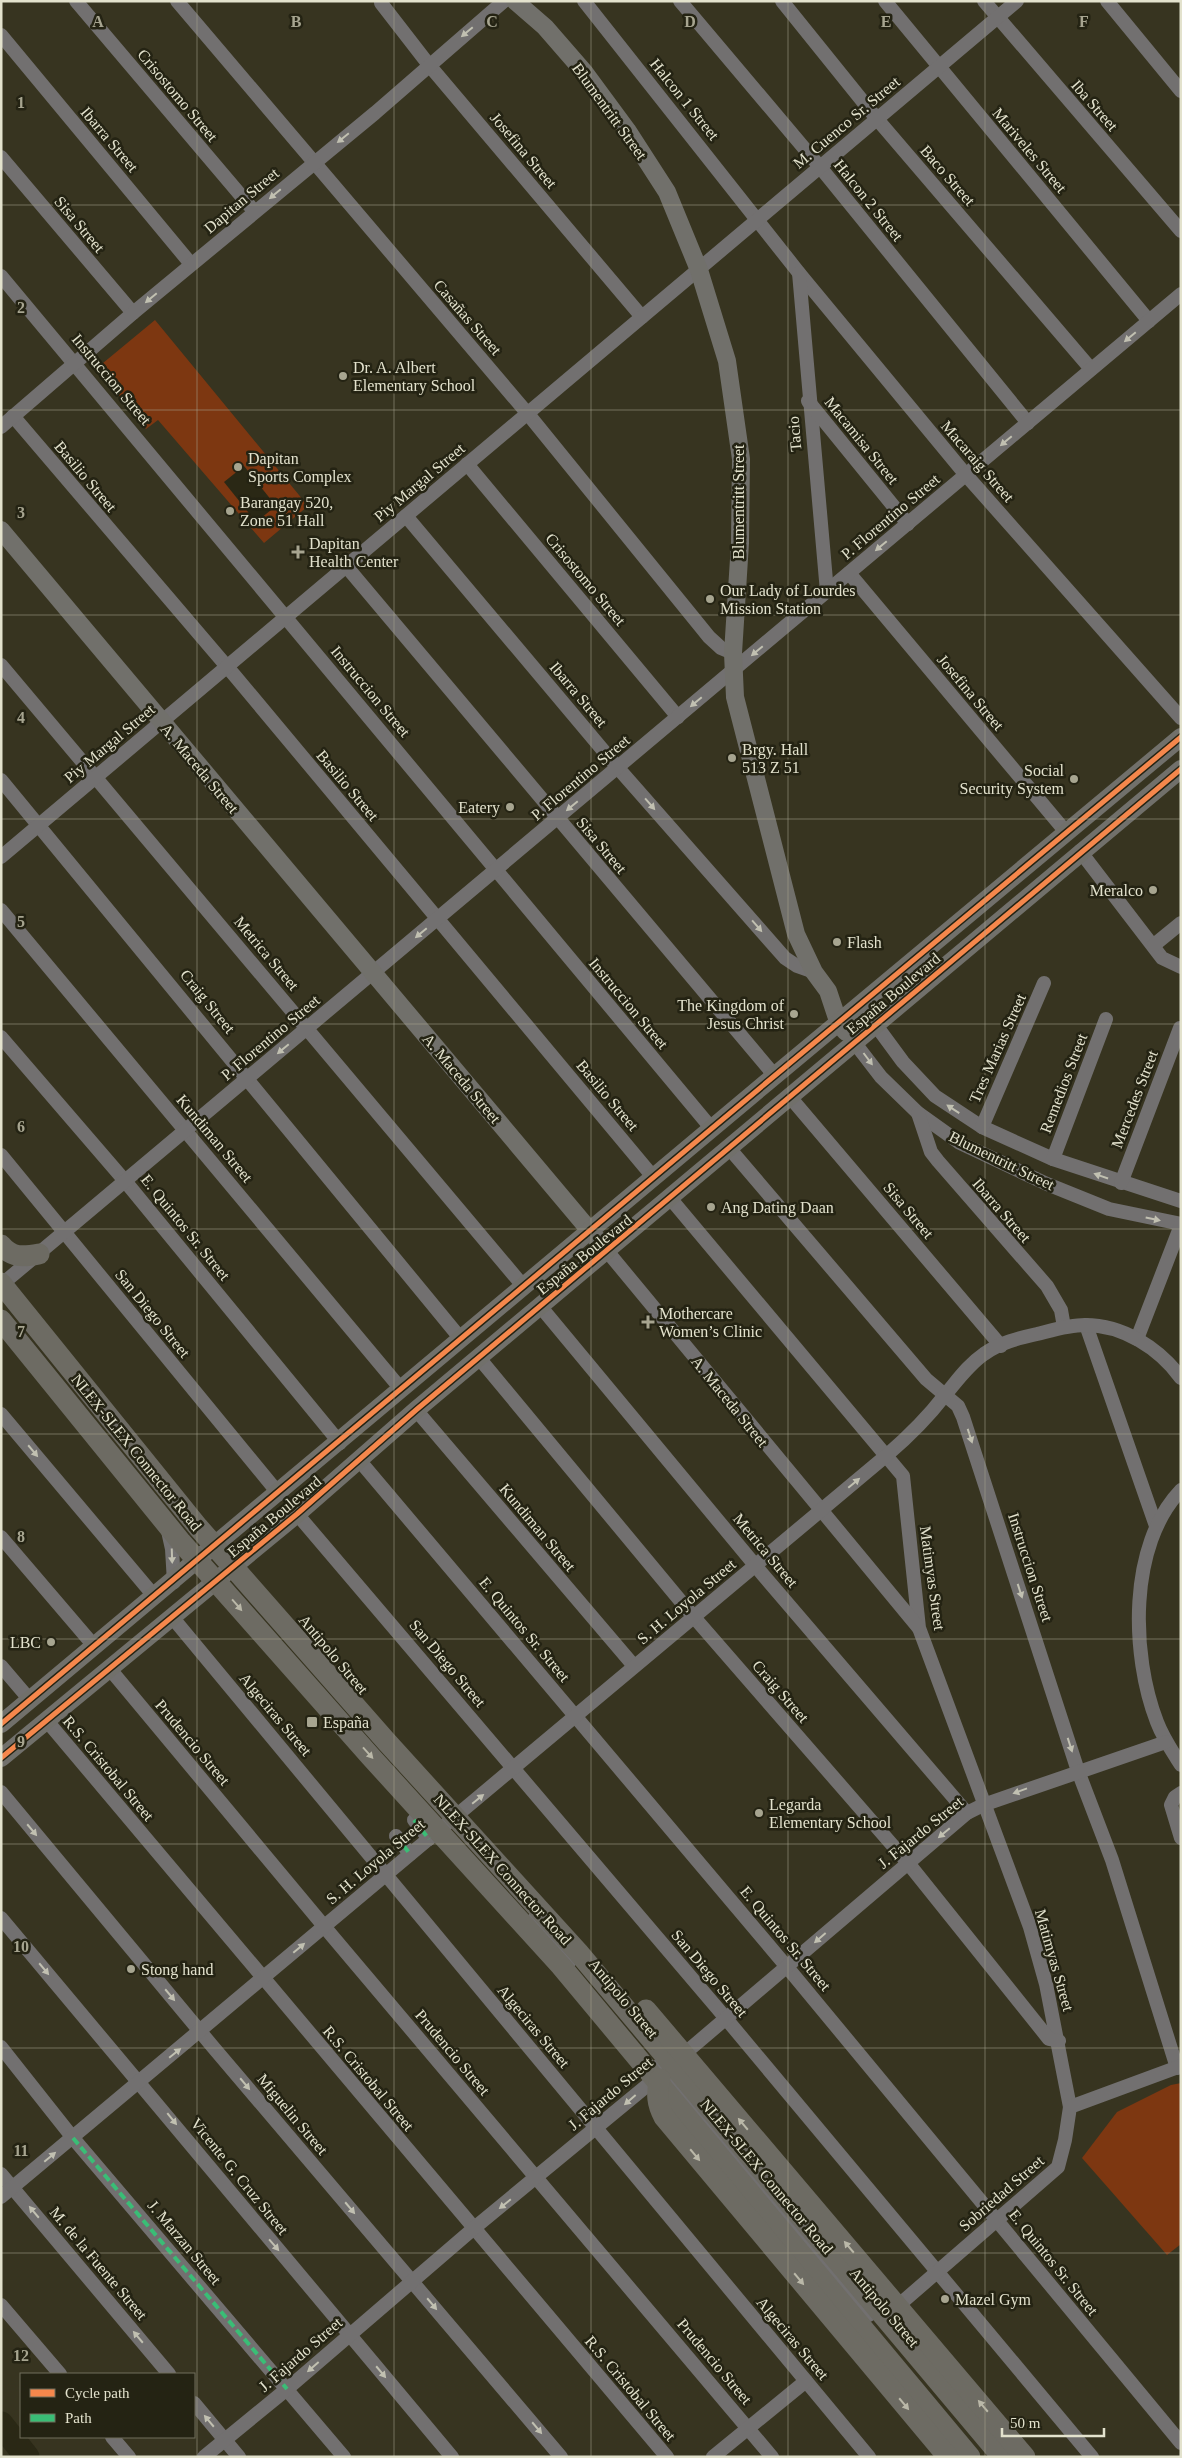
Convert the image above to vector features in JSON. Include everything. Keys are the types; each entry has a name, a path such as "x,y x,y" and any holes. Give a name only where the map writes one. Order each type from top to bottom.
{"highway":[{"path":"1,1245 11,1255 39,1254"},
{"name":"NLEX-SLEX Connector Road","path":"1,1285 198,1528 411,1769 578,1952 1002,2457"},
{"name":"NLEX-SLEX Connector Road","path":"1,1321 182,1542 371,1757 561,1966 970,2457"},
{"path":"452,1820 472,1826 486,1836 592,1946 1025,2457"},
{"path":"663,2072 657,2096 659,2108 664,2117 948,2457"}],"main road":[{"name":"Blumentritt Street","path":"515,1 545,28 586,72 627,130 667,192 699,270 727,361 741,459 740,543 733,653 735,698 796,934 814,972 828,991 839,1024 854,1042"},
{"name":"A. Maceda Street","path":"1,530 606,1251"},
{"name":"España Boulevard","path":"1,1724 174,1582 461,1339 1066,832 1181,738"},
{"name":"España Boulevard","path":"1,1758 297,1514 416,1410 1181,768"},
{"name":"Blumentritt Street","path":"828,991 860,1005 875,1024"}],"street":[{"name":"Crisostomo Street","path":"76,1 254,212"},
{"name":"Casañas Street","path":"177,1 312,163 528,414 709,637 721,648 733,653"},
{"name":"Dapitan Street","path":"1,427 75,362 374,113 504,1"},
{"name":"Halcon 1 Street","path":"584,1 758,220"},
{"name":"Halcon 2 Street","path":"680,1 820,167 1028,423"},
{"name":"Baco Street","path":"782,1 877,119 1091,370"},
{"name":"Mariveles Street","path":"885,1 1149,321"},
{"name":"Iba Street","path":"984,1 1181,231"},
{"name":"M. Cuenco Sr. Street","path":"699,270 1017,1"},
{"path":"1106,1 1181,91"},
{"name":"Josefina Street","path":"381,3 429,65 642,317"},
{"name":"Ibarra Street","path":"1,35 191,264"},
{"name":"Sisa Street","path":"1,158 133,313"},
{"name":"Macaraig Street","path":"758,220 798,273 966,475 1181,718"},
{"name":"Piy Margal Street","path":"1,856 699,270"},
{"name":"Tacio","path":"798,273 808,401 827,592"},
{"name":"Instruccion Street","path":"1,276 75,362 712,1129"},
{"name":"P. Florentino Street","path":"1,1285 1181,294"},
{"name":"Macamisa Street","path":"808,401 908,524"},
{"name":"Basilio Street","path":"13,416 654,1178"},
{"name":"Crisostomo Street","path":"468,464 678,717"},
{"name":"Ibarra Street","path":"406,516 618,768 785,958 797,966 814,972"},
{"name":"Sisa Street","path":"346,566 775,1076"},
{"name":"Josefina Street","path":"849,574 1066,832"},
{"name":"Metrica Street","path":"1,665 97,776 524,1287"},
{"name":"Craig Street","path":"1,780 40,824 461,1339"},
{"path":"1080,851 1164,960 1181,967"},
{"name":"Kundiman Street","path":"1,910 401,1390"},
{"path":"1154,945 1181,923"},
{"name":"Tres Marias Street","path":"982,1127 1044,983"},
{"name":"Remedios Street","path":"1053,1159 1106,1019"},
{"name":"Blumentritt Street","path":"875,1024 903,1062 936,1096 982,1127 1053,1159 1121,1183 1181,1201"},
{"name":"Mercedes Street","path":"1121,1183 1180,1028"},
{"name":"E. Quintos Sr. Street","path":"1,1037 125,1181 340,1443"},
{"name":"Blumentritt Street","path":"854,1042 881,1077 918,1112 960,1143 1047,1184 1109,1209 1181,1225"},
{"name":"Sisa Street","path":"790,1097 1001,1346"},
{"name":"Ibarra Street","path":"918,1112 931,1152 1047,1286 1062,1310 1064,1327"},
{"name":"Instruccion Street","path":"729,1148 926,1379 958,1406 964,1417 1078,1771 1112,1860 1179,2067"},
{"name":"San Diego Street","path":"1,1155 279,1494"},
{"path":"670,1198 888,1455 984,1353 1019,1338 1064,1327 1086,1325 1104,1327 1137,1339 1157,1352 1181,1378"},
{"path":"1137,1339 1181,1225"},
{"name":"A. Maceda Street","path":"606,1251 919,1628"},
{"name":"Antipolo Street","path":"1,1285 988,2457"},
{"name":"Metrica Street","path":"540,1306 756,1566 968,1814"},
{"path":"1,1321 163,1514 172,1549 174,1582"},
{"path":"1086,1325 1156,1526"},
{"name":"Craig Street","path":"479,1358 693,1616 908,1864 1049,2039 1059,2041"},
{"name":"Kundiman Street","path":"416,1410 634,1666"},
{"path":"1,1414 155,1597"},
{"name":"S. H. Loyola Street","path":"1,2197 201,2032 386,1874 515,1769 693,1616 756,1566 888,1455"},
{"name":"Matimyas Street","path":"888,1455 903,1476 905,1486 909,1548 919,1628 1030,1927 1059,2041 1070,2107"},
{"name":"E. Quintos Sr. Street","path":"359,1460 787,1967 1181,2443"},
{"path":"1181,1490 1156,1526 1147,1550 1141,1589 1139,1625 1152,1707 1166,1742 1181,1765"},
{"name":"San Diego Street","path":"297,1514 726,2018 1092,2457"},
{"path":"1,1537 95,1648"},
{"name":"Algeciras Street","path":"172,1617 869,2457"},
{"path":"1,1666 30,1700"},
{"name":"Prudencio Street","path":"109,1668 772,2457"},
{"name":"R.S. Cristobal Street","path":"47,1721 667,2457"},
{"name":"J. Fajardo Street","path":"204,2457 968,1814 983,1804 1166,1742"},
{"name":"Miguelin Street","path":"1,1792 201,2032 561,2457"},
{"path":"1181,1793 1175,1797 1171,1805 1181,1838"},
{"path":"414,1820 429,1839"},
{"path":"396,1836 410,1854"},
{"name":"Vicente G. Cruz Street","path":"1,1918 452,2457"},
{"name":"J. Marzan Street","path":"1,2047 73,2138 344,2457"},
{"path":"1070,2107 1179,2067"},
{"name":"Sobriedad Street","path":"876,2324 1058,2167 1065,2140 1070,2107"},
{"name":"M. de la Fuente Street","path":"1,2174 168,2373"},
{"path":"1,2305 59,2373"},
{"path":"713,2457 806,2381"},
{"path":"195,2404 239,2457"},
{"path":"113,2438 129,2457"}],"shaded area":[{"name":"Dapitan Sports Complex","path":"155,320 308,506 264,543 158,420 146,429 97,368"},
{"path":"244,466 276,506 256,522 224,482"},
{"path":"1181,2083 1181,2244 1167,2255 1082,2158 1117,2112 1171,2085"}],"waterway":[{"path":"1,2424 27,2457"}],"marked path":[{"path":"414,1820 429,1839"},
{"path":"396,1836 410,1854"},
{"path":"73,2138 287,2389"}],"cycle path":[{"path":"1,1724 1181,737"},
{"path":"1,1758 297,1514 416,1410 1181,769"}],"place":[{"name":"Dr. A. Albert Elementary School","path":"343,376"},
{"name":"Dapitan Sports Complex","path":"238,467"},
{"name":"Barangay 520, Zone 51 Hall","path":"230,511"},
{"name":"Dapitan Health Center","path":"298,552"},
{"name":"Our Lady of Lourdes Mission Station","path":"710,599"},
{"name":"Brgy. Hall 513 Z 51","path":"732,758"},
{"name":"Social Security System","path":"1074,779"},
{"name":"Eatery","path":"510,807"},
{"name":"Meralco","path":"1153,890"},
{"name":"Flash","path":"837,942"},
{"name":"The Kingdom of Jesus Christ","path":"794,1014"},
{"name":"Ang Dating Daan","path":"711,1207"},
{"name":"Mothercare Women’s Clinic","path":"648,1322"},
{"name":"LBC","path":"51,1642"},
{"name":"España","path":"312,1722"},
{"name":"Legarda Elementary School","path":"759,1813"},
{"name":"Stong hand","path":"131,1969"},
{"name":"Mazel Gym","path":"945,2299"}]}
